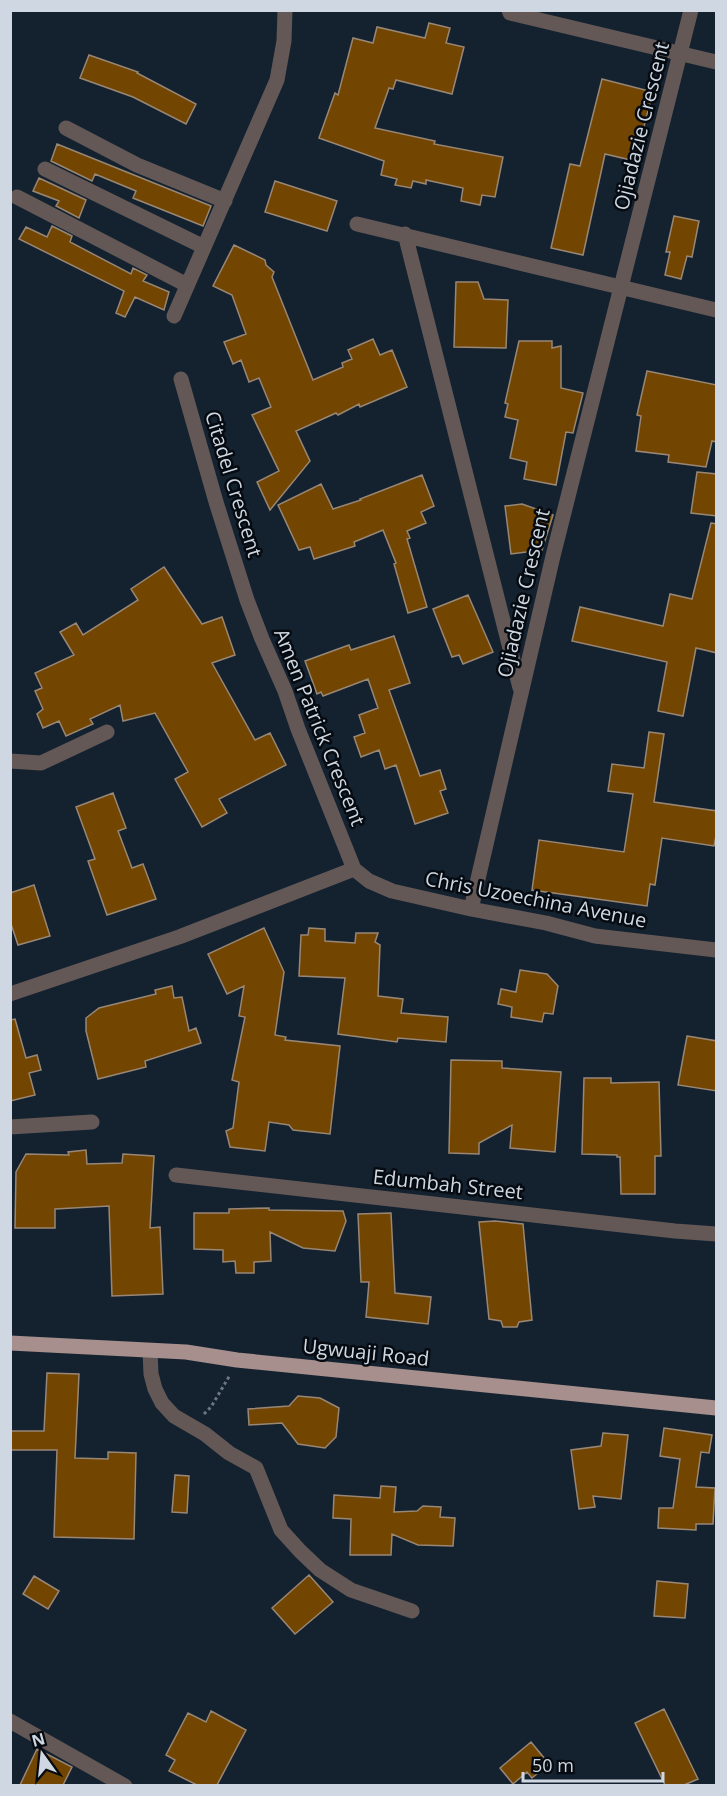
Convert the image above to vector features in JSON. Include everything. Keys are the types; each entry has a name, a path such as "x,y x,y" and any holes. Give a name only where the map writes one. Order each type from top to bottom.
{"main road":[{"name":"Ugwuaji Road","path":"10,1343 186,1352 237,1360 717,1407"}],"street":[{"path":"174,316 277,81 284,41 285,10"},
{"path":"509,10 510,13 717,62"},
{"name":"Ojiadazie Crescent","path":"471,909 553,556 691,10"},
{"path":"66,128 137,165 225,201"},
{"path":"45,169 204,247"},
{"path":"17,197 187,285"},
{"path":"357,224 717,310"},
{"path":"405,234 521,692"},
{"name":"Citadel Crescent","path":"181,379 247,600"},
{"name":"Amen Patrick Crescent","path":"247,600 354,869"},
{"path":"10,761 41,762 107,732"},
{"path":"10,994 179,938 354,869"},
{"name":"Chris Uzoechina Avenue","path":"354,869 369,881 392,891 471,909 546,923 595,936 717,950"},
{"path":"10,1127 92,1122"},
{"name":"Edumbah Street","path":"176,1175 717,1234"},
{"path":"150,1351 151,1374 162,1403 174,1416 256,1468 281,1530 320,1570 351,1590 412,1611"},
{"path":"10,1721 125,1785"}],"path":[{"path":"190,1425 211,1407 237,1360"}],"building":[{"path":"429,23 450,28 446,43 464,47 452,94 396,80 393,89 389,88 375,128 435,141 434,144 503,157 495,197 482,195 480,205 461,201 463,188 426,180 426,184 413,181 411,188 395,185 397,179 381,175 384,161 319,138 335,93 338,95 353,38 373,43 377,27 425,38"},
{"path":"89,55 138,72 196,104 186,124 133,97 80,78"},
{"path":"602,79 653,92 635,161 605,154 583,255 551,248 570,164 580,166"},
{"path":"57,144 211,206 203,226 133,198 136,191 95,174 92,181 51,161"},
{"path":"39,178 86,200 79,218 56,206 59,201 33,191"},
{"path":"275,181 337,201 327,231 265,212"},
{"path":"674,216 699,221 692,257 687,256 681,279 665,275 670,252 666,252"},
{"path":"52,226 72,236 70,242 131,274 133,268 147,275 143,281 169,292 164,310 135,297 125,317 116,313 124,291 19,239 26,227 47,237"},
{"path":"234,245 265,260 266,265 274,272 272,277 313,380 343,367 342,363 352,359 348,350 373,339 380,355 392,350 407,387 360,407 359,404 338,415 336,413 296,431 310,461 270,510 257,482 279,471 252,415 271,407 259,378 249,382 241,360 233,364 224,342 246,334 232,295 213,286"},
{"path":"456,282 478,282 484,299 508,300 506,348 454,347"},
{"path":"519,341 552,341 552,348 561,346 561,388 583,393 573,433 566,432 556,485 524,479 527,462 510,458 518,420 505,417 508,404 505,403"},
{"path":"647,371 717,385 717,442 712,441 706,467 668,462 669,455 636,451 641,416 637,415"},
{"path":"697,472 717,474 717,516 691,513"},
{"path":"422,475 434,506 421,512 426,523 407,531 410,538 407,539 427,607 408,613 394,564 396,563 383,530 354,542 355,546 314,559 310,547 299,550 278,505 321,484 333,509"},
{"path":"522,504 553,515 542,550 511,554 505,506"},
{"path":"711,523 717,524 717,653 696,648 683,716 658,711 667,662 572,641 580,607 663,626 670,594 692,599"},
{"path":"164,567 202,624 222,617 235,655 212,663 255,740 270,733 286,765 219,799 227,813 202,827 175,779 188,772 155,713 123,721 120,705 90,719 93,724 66,736 59,721 43,728 37,714 43,709 35,691 42,688 35,673 74,655 60,632 76,623 83,635 138,600 131,589"},
{"path":"468,595 493,652 463,664 459,655 452,657 433,609"},
{"path":"394,636 410,683 389,690 420,776 440,770 446,789 440,791 448,813 415,824 396,765 385,769 379,750 361,757 354,737 365,733 359,715 378,708 368,679 323,696 321,692 317,694 305,661 349,645 351,650"},
{"path":"649,732 664,734 654,802 717,811 714,846 662,838 655,885 650,884 647,906 532,890 539,840 624,852 633,794 608,791 612,764 644,768"},
{"path":"113,793 126,828 118,831 132,868 143,864 156,899 107,915 88,861 95,859 76,807"},
{"path":"34,885 50,936 18,945 10,921 10,893"},
{"path":"264,928 284,972 275,1035 286,1037 285,1040 340,1046 330,1134 293,1130 289,1125 269,1122 265,1151 230,1147 226,1131 233,1128 239,1082 232,1080 245,1017 239,1016 244,986 227,994 208,954"},
{"path":"309,928 325,929 325,941 355,943 356,933 378,933 375,942 380,945 378,996 403,999 401,1013 448,1017 446,1042 398,1038 397,1042 338,1034 345,978 299,976 301,935 308,935"},
{"path":"520,970 547,974 558,986 553,1014 544,1013 542,1022 511,1017 512,1007 498,1004 501,989 516,992"},
{"path":"172,986 174,998 182,997 189,1031 196,1028 201,1043 145,1061 146,1067 98,1079 86,1031 86,1018 99,1008 156,994 155,990"},
{"path":"15,1019 26,1058 37,1055 41,1070 29,1073 35,1095 10,1101 10,1020"},
{"path":"687,1036 717,1041 717,1091 678,1085"},
{"path":"451,1060 502,1061 502,1068 561,1072 555,1152 510,1148 512,1125 479,1143 479,1154 449,1153"},
{"path":"584,1078 611,1078 611,1083 659,1082 661,1156 655,1156 655,1194 621,1194 620,1157 582,1154"},
{"path":"86,1150 87,1164 122,1163 123,1154 154,1156 150,1228 160,1227 163,1294 112,1296 109,1206 55,1209 55,1228 15,1228 16,1172 26,1154 69,1155 68,1152"},
{"path":"269,1208 269,1210 343,1211 346,1221 335,1251 303,1248 270,1232 271,1261 254,1262 254,1273 236,1273 235,1261 223,1262 223,1250 194,1249 194,1213 229,1213 229,1209"},
{"path":"391,1213 395,1293 431,1297 428,1324 366,1317 369,1282 361,1282 358,1214"},
{"path":"479,1222 523,1224 532,1320 519,1322 517,1327 503,1327 501,1321 489,1319"},
{"path":"47,1373 79,1374 75,1458 108,1459 108,1452 136,1453 134,1539 54,1537 57,1450 10,1450 10,1431 44,1431"},
{"path":"298,1396 320,1398 339,1408 336,1437 325,1448 298,1444 282,1423 249,1425 248,1409 289,1406"},
{"path":"664,1428 712,1435 709,1453 701,1452 696,1487 715,1488 713,1524 696,1524 696,1530 658,1528 659,1508 673,1508 680,1459 660,1456"},
{"path":"603,1433 628,1435 621,1499 593,1496 595,1507 579,1509 571,1450 601,1446"},
{"path":"175,1475 189,1476 187,1513 172,1512"},
{"path":"381,1486 396,1487 394,1512 417,1511 423,1506 441,1507 440,1517 455,1518 453,1546 418,1545 392,1534 391,1555 350,1555 351,1519 333,1518 334,1495 380,1498"},
{"path":"309,1575 333,1602 295,1634 272,1608"},
{"path":"34,1576 59,1591 48,1609 23,1594"},
{"path":"657,1581 688,1584 685,1618 654,1616"},
{"path":"664,1709 698,1779 684,1785 665,1785 635,1723"},
{"path":"211,1711 246,1730 217,1785 197,1785 169,1771 175,1760 166,1755 188,1713 206,1722"},
{"path":"531,1742 549,1764 532,1778 527,1772 513,1784 500,1768"},
{"path":"37,1749 72,1767 63,1785 20,1785"}]}
